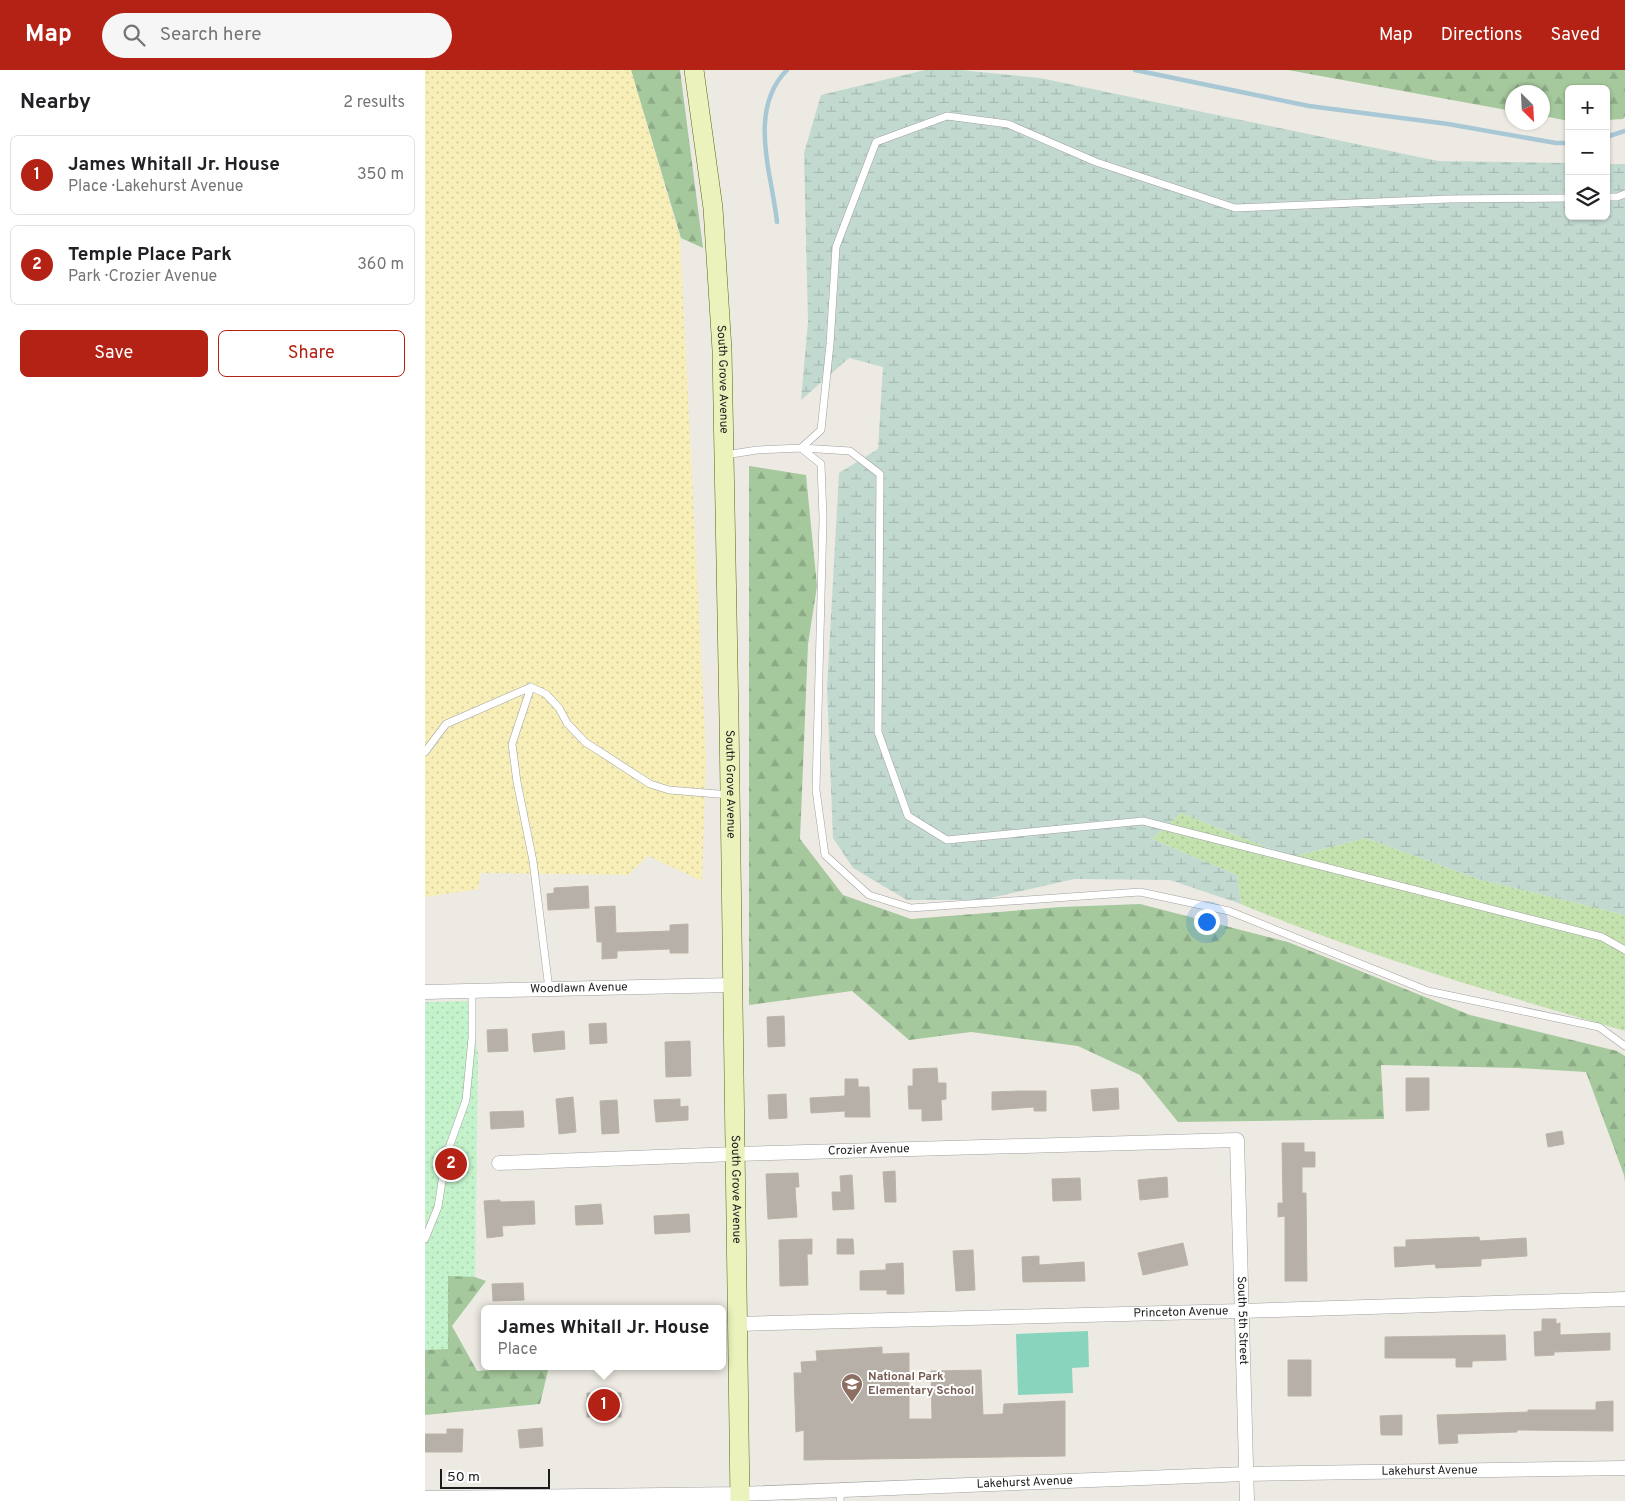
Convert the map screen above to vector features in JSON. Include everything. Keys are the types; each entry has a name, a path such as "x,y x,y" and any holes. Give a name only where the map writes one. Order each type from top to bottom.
{"main road":[{"name":"South Grove Avenue","path":"694,70 713,208 722,350 740,1498"}],"street":[{"name":"Woodlawn Avenue","path":"425,992 732,986"},
{"name":"Crozier Avenue","path":"499,1163 735,1154 1237,1140"},
{"name":"South 5th Street","path":"1237,1140 1247,1501"},
{"name":"Princeton Avenue","path":"737,1324 1625,1299"},
{"name":"Lakehurst Avenue","path":"425,1498 740,1498 840,1496 1246,1474 1625,1468"}],"lane":[{"path":"801,448 821,430 830,344 836,247 876,142 947,116 1008,124 1096,162 1235,208 1449,199 1565,198"},
{"path":"1610,197 1625,194"},
{"path":"801,448 821,464 823,518 816,790 825,855 869,895 911,908 1140,892 1229,911 1428,991 1599,1027 1625,1046"},
{"path":"724,455 757,450 801,448 850,451 880,474 878,732 908,816 947,840 1143,821 1602,937 1625,950"},
{"path":"425,752 446,724 531,687 546,694 559,708 567,723 585,742 650,784 669,790 730,795"},
{"path":"531,687 513,744 516,775 533,861 549,989"},
{"path":"425,1239 438,1207 446,1156 466,1100 472,1038 472,991"}],"green space":[{"path":"631,70 680,70 703,248 681,238"},
{"path":"925,70 960,70 1040,78 1438,161 1565,163 1565,220 1610,220 1610,164 1625,164 1625,917 1621,914 1478,879 1366,838 1291,857 1181,813 1152,839 1237,875 1241,904 1170,880 1074,879 982,900 907,900 853,868 833,838 827,688 839,473 878,449 883,367 849,358 801,400 808,322 804,153 821,95"},
{"path":"1288,70 1625,70 1625,117 1623,119 1610,120 1610,85 1565,85 1565,120 1550,117 1550,85 1505,85 1505,110"},
{"path":"749,466 806,475 817,586 808,644 800,839 843,895 911,919 1061,907 1140,904 1288,942 1470,1015 1617,1051 1625,1056 1625,1182 1586,1072 1518,1068 1381,1065 1384,1119 1178,1122 1140,1075 1078,1046 971,1032 909,1040 852,991 749,1005"},
{"path":"1181,813 1291,857 1366,838 1478,879 1621,914 1625,917 1625,1031 1383,957 1241,904 1237,875 1152,839"},
{"path":"467,1001 478,1053 475,1277 448,1276 448,1349 425,1350 425,1002"},
{"path":"425,1030 475,1277 486,1281 452,1326 477,1371 548,1370 540,1404 425,1415"},
{"path":"1088,1331 1089,1367 1072,1368 1073,1393 1018,1395 1016,1334"}],"sand":[{"path":"425,70 631,70 680,238 706,756 702,881 648,856 628,875 481,873 478,889 425,897"}],"building":[{"path":"588,886 589,908 548,910 547,894 554,893 554,888"},
{"path":"615,906 616,933 670,931 670,925 688,924 688,953 670,953 670,949 617,951 617,958 602,959 602,942 597,942 595,907"},
{"path":"784,1016 785,1046 768,1047 767,1017"},
{"path":"606,1023 607,1043 590,1044 589,1024"},
{"path":"507,1029 508,1051 488,1052 487,1030"},
{"path":"564,1031 565,1049 534,1052 532,1034"},
{"path":"690,1041 691,1076 666,1077 665,1042"},
{"path":"937,1068 938,1083 946,1083 946,1099 941,1100 942,1120 922,1121 922,1109 909,1109 908,1086 913,1086 913,1069"},
{"path":"1406,1078 1429,1078 1429,1110 1406,1111"},
{"path":"845,1079 858,1079 858,1087 869,1087 870,1117 845,1117 845,1111 811,1113 810,1098 845,1096"},
{"path":"1118,1088 1119,1109 1093,1111 1091,1090"},
{"path":"1046,1091 1046,1111 1034,1111 1034,1107 992,1110 992,1092"},
{"path":"786,1094 787,1118 769,1119 768,1095"},
{"path":"573,1097 576,1132 559,1134 556,1099"},
{"path":"680,1099 680,1107 688,1106 688,1120 656,1122 654,1100"},
{"path":"617,1100 619,1133 602,1134 600,1101"},
{"path":"523,1111 524,1127 491,1129 490,1112"},
{"path":"1562,1131 1564,1144 1548,1147 1546,1134"},
{"path":"1282,1143 1304,1143 1304,1152 1315,1152 1315,1167 1302,1167 1302,1193 1306,1193 1307,1281 1285,1281 1285,1216 1278,1217 1278,1203 1283,1203"},
{"path":"895,1171 896,1202 885,1202 883,1172"},
{"path":"798,1173 799,1187 795,1187 797,1217 768,1219 766,1174"},
{"path":"852,1175 854,1209 833,1210 832,1192 841,1192 840,1176"},
{"path":"1167,1177 1168,1197 1140,1200 1138,1180"},
{"path":"1080,1178 1081,1200 1053,1201 1052,1179"},
{"path":"500,1200 500,1202 534,1201 535,1224 502,1226 503,1236 487,1238 484,1201"},
{"path":"601,1204 603,1224 576,1225 575,1206"},
{"path":"689,1214 690,1232 655,1234 654,1216"},
{"path":"1479,1237 1480,1241 1526,1238 1527,1256 1481,1259 1481,1266 1436,1268 1435,1264 1395,1267 1394,1247 1406,1247 1406,1240"},
{"path":"812,1239 812,1254 807,1254 808,1285 780,1286 779,1240"},
{"path":"837,1239 853,1239 854,1254 837,1254"},
{"path":"1183,1243 1188,1265 1143,1275 1138,1253"},
{"path":"973,1250 975,1290 956,1291 953,1251"},
{"path":"1039,1256 1039,1265 1084,1262 1085,1281 1023,1282 1022,1257"},
{"path":"903,1263 904,1294 887,1294 887,1290 860,1290 860,1271 886,1270 886,1264"},
{"path":"523,1283 524,1300 493,1301 492,1284"},
{"path":"1542,1319 1556,1319 1556,1324 1560,1323 1560,1335 1610,1333 1610,1350 1554,1352 1554,1355 1535,1356 1534,1332 1542,1331"},
{"path":"1505,1335 1506,1360 1472,1361 1472,1367 1456,1367 1456,1358 1385,1358 1385,1337"},
{"name":"National Park Elementary School","path":"882,1347 882,1354 909,1353 909,1419 932,1419 931,1371 981,1370 983,1415 1003,1414 1004,1404 1065,1401 1065,1456 804,1460 804,1430 796,1432 794,1373 802,1373 801,1362 817,1361 816,1351"},
{"path":"1288,1360 1311,1360 1311,1396 1288,1396"},
{"path":"587,1393 621,1393 621,1417 587,1417"},
{"path":"1613,1401 1613,1431 1517,1430 1517,1432 1457,1434 1458,1443 1439,1444 1437,1415 1528,1412 1528,1410 1596,1410 1596,1402"},
{"path":"1402,1415 1402,1435 1381,1435 1380,1416"},
{"path":"542,1428 543,1446 520,1448 518,1430"},
{"path":"447,1429 463,1429 462,1452 425,1452 425,1434 447,1434"}],"waterway":[{"path":"777,222 767,163 765,123 768,104 775,86 787,70"},
{"path":"1135,70 1309,106 1448,124 1565,143"},
{"path":"1610,136 1625,131"}],"place":[{"name":"Temple Place Park","path":"451,1164"},
{"name":"National Park Elementary School","path":"852,1403"},
{"name":"James Whitall Jr. House","path":"604,1405"}]}
